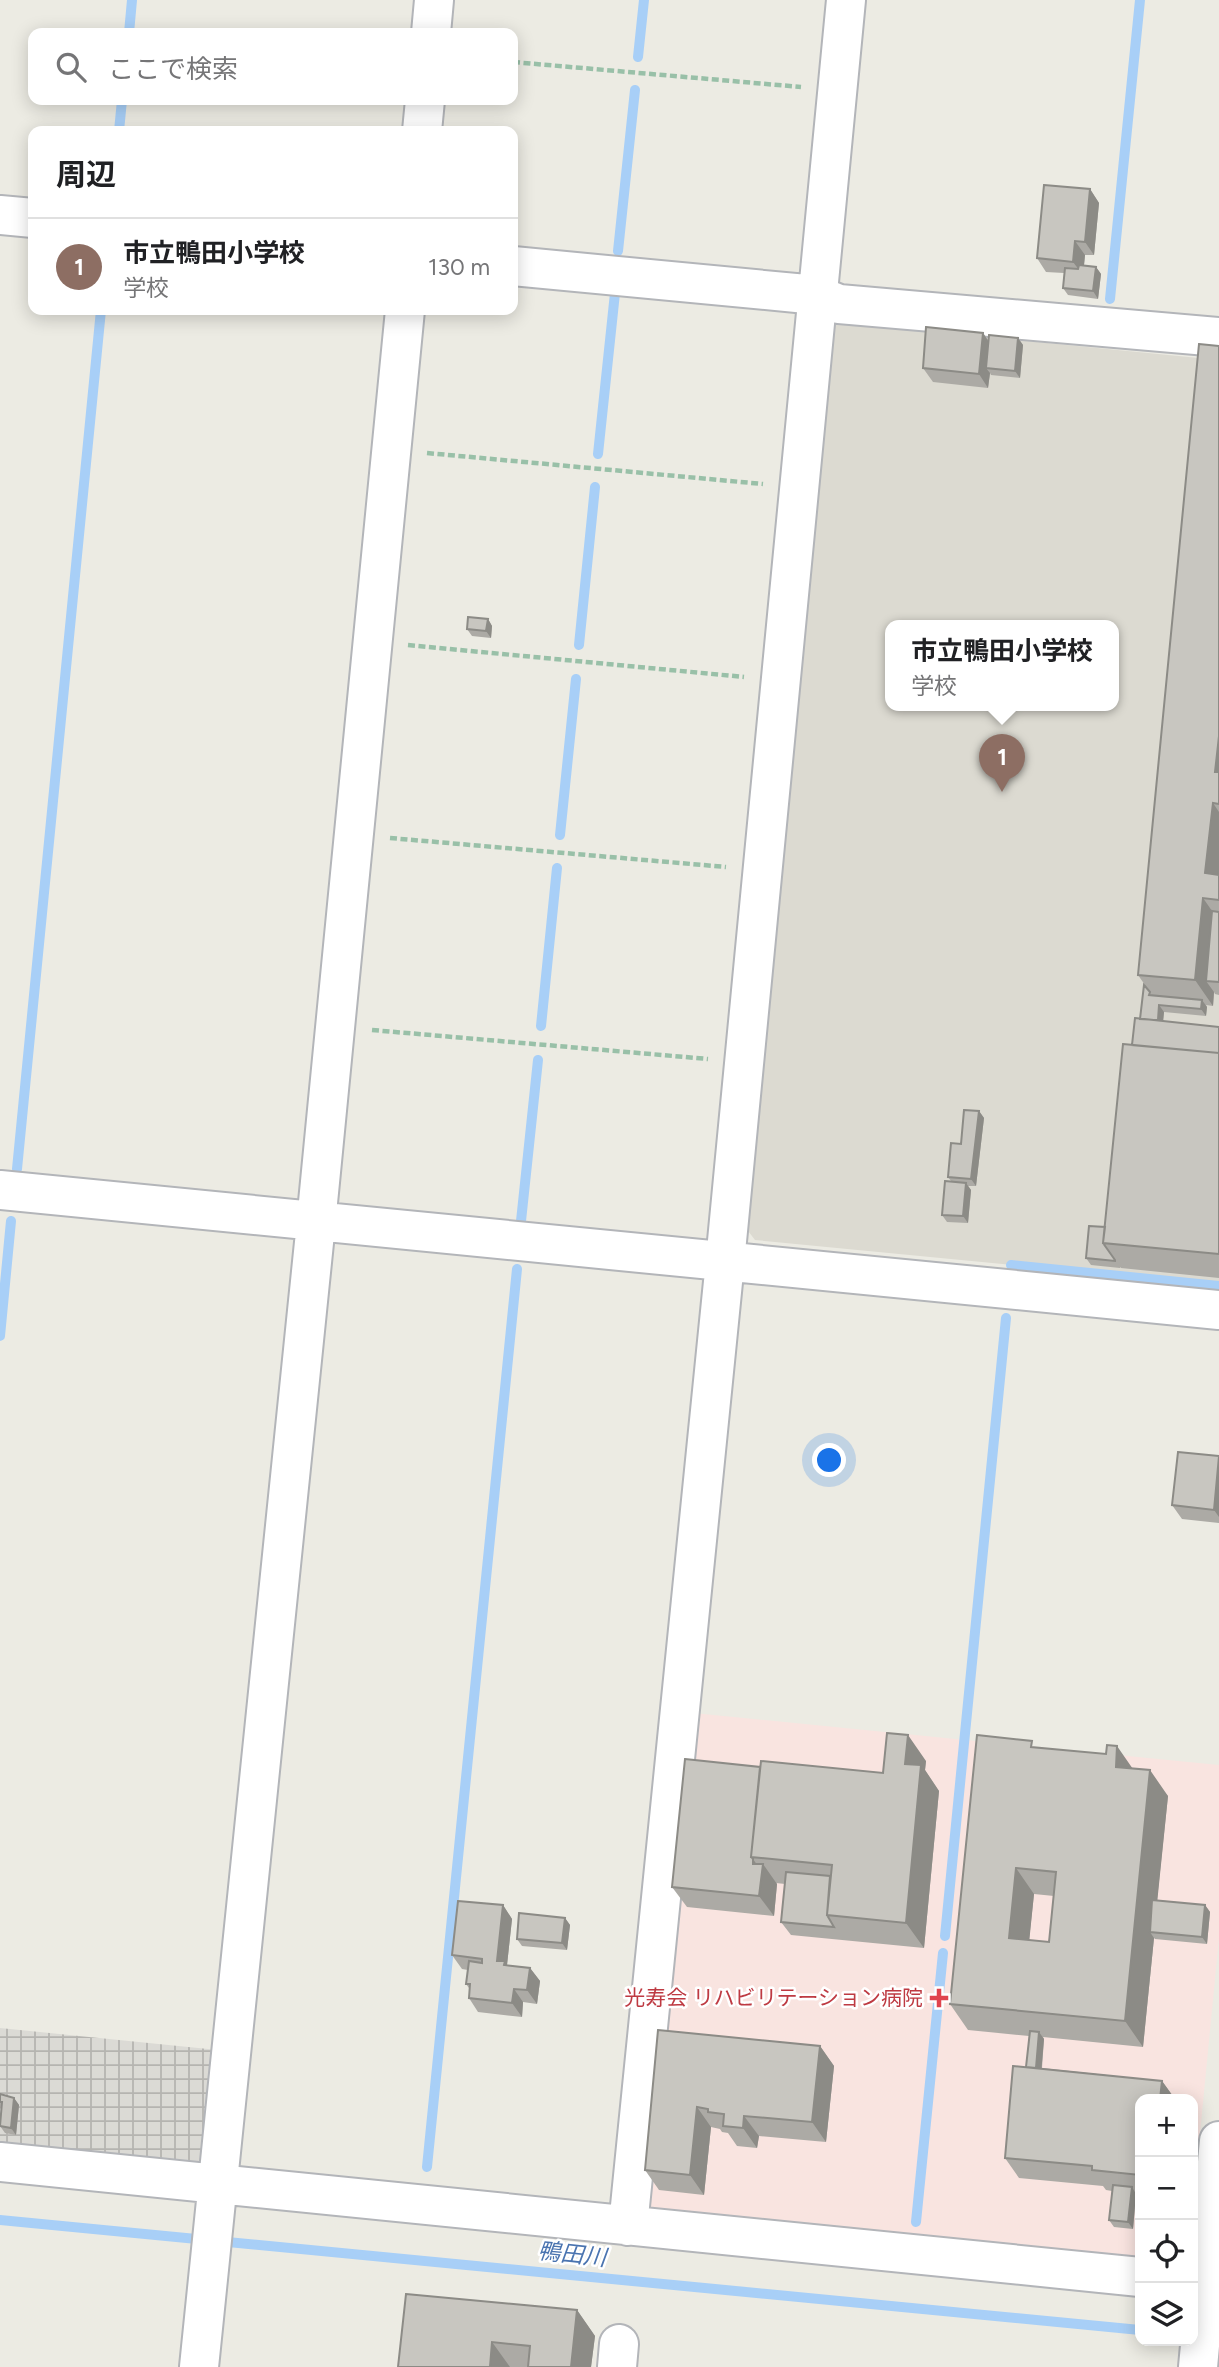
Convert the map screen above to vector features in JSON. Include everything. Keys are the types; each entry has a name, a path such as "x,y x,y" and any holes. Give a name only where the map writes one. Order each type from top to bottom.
{"street":[{"path":"431,28 434,0"},
{"path":"628,2225 725,1262 846,0"},
{"path":"422,126 425,105"},
{"path":"0,215 28,218"},
{"path":"518,266 817,295 839,304 1219,337"},
{"path":"199,2367 316,1223 404,315"},
{"path":"0,1190 1219,1310"},
{"path":"1198,2367 1219,2141"},
{"path":"0,2162 216,2195 628,2225 1135,2276"}],"path":[{"path":"518,62 837,90"},
{"path":"391,450 799,487"},
{"path":"372,642 780,680"},
{"path":"354,835 762,870"},
{"path":"335,1027 744,1062"}],"shaded area":[{"path":"835,322 1219,360 1219,1285 755,1240 742,1223 830,328"},
{"name":"光寿会 リハビリテーション病院","path":"693,1713 1219,1765 1219,1938 1198,2154 1198,2094 1135,2094 1135,2258 644,2209"},
{"path":"0,2028 218,2050 200,2166 0,2146"}],"building":[{"path":"1044,185 1090,189 1085,242 1075,241 1073,262 1037,258"},
{"path":"1079,265 1096,267 1093,291 1063,288 1065,268 1078,269"},
{"path":"926,327 983,333 979,374 923,368"},
{"path":"989,335 1018,338 1015,371 986,368"},
{"path":"1199,344 1219,346 1219,736 1215,772 1219,772 1219,804 1213,803 1205,873 1219,875 1219,900 1203,898 1195,980 1138,975"},
{"path":"468,617 488,619 486,631 467,629"},
{"path":"1212,911 1219,912 1219,982 1206,981"},
{"path":"1144,985 1150,992 1149,995 1202,1000 1201,1009 1159,1005 1158,1020 1140,1019"},
{"path":"1135,1018 1219,1027 1219,1053 1132,1045"},
{"path":"1123,1044 1219,1053 1219,1254 1103,1243"},
{"path":"964,1110 979,1111 971,1179 948,1177 951,1143 961,1144"},
{"path":"945,1181 966,1183 963,1216 942,1215"},
{"path":"1089,1226 1105,1227 1103,1243 1115,1261 1086,1258"},
{"path":"1178,1452 1219,1456 1214,1510 1172,1505"},
{"path":"887,1733 908,1735 905,1764 921,1765 906,1923 827,1915 832,1865 751,1857 761,1761 883,1773"},
{"path":"977,1735 1032,1741 1031,1747 1106,1754 1107,1745 1117,1746 1116,1767 1150,1770 1125,2021 950,2004","holes":["1016,1868 1056,1872 1049,1942 1009,1938"]},
{"path":"685,1759 760,1767 751,1857 753,1864 763,1864 759,1896 672,1887"},
{"path":"786,1872 830,1876 827,1915 834,1927 781,1922"},
{"path":"1152,1900 1205,1905 1202,1937 1150,1932"},
{"path":"458,1901 503,1905 497,1961 505,1961 504,1965 530,1968 527,1990 514,1989 512,2003 469,1998 470,1984 466,1984 469,1961 482,1963 482,1959 452,1955"},
{"path":"519,1913 565,1918 562,1943 517,1939"},
{"path":"658,2030 820,2046 812,2122 744,2116 743,2128 723,2126 724,2114 697,2107 690,2175 645,2170"},
{"path":"1030,2031 1039,2032 1036,2068 1026,2067"},
{"path":"1013,2066 1162,2081 1161,2094 1135,2094 1135,2174 1092,2170 1092,2166 1005,2158"},
{"path":"0,2094 14,2098 11,2128 0,2126"},
{"path":"1113,2185 1132,2187 1128,2222 1109,2220"},
{"path":"406,2294 577,2310 571,2367 528,2367 530,2346 492,2342 490,2367 398,2367"}],"waterway":[{"path":"129,28 132,0"},
{"path":"638,57 644,0"},
{"path":"1110,299 1140,0"},
{"path":"618,251 635,90"},
{"path":"119,126 122,105"},
{"path":"598,454 615,293"},
{"path":"17,1169 101,315"},
{"path":"579,645 595,487"},
{"path":"560,835 576,679"},
{"path":"541,1026 557,868"},
{"path":"521,1221 538,1060"},
{"path":"0,1336 11,1221"},
{"path":"1011,1265 1219,1286"},
{"path":"427,2167 517,1269"},
{"path":"945,1936 1006,1318"},
{"path":"916,2222 943,1953"},
{"name":"鴨田川","path":"0,2220 1135,2330"}],"place":[{"name":"市立鴨田小学校","path":"1002,792"},
{"name":"光寿会 リハビリテーション病院","path":"939,1998"}]}
